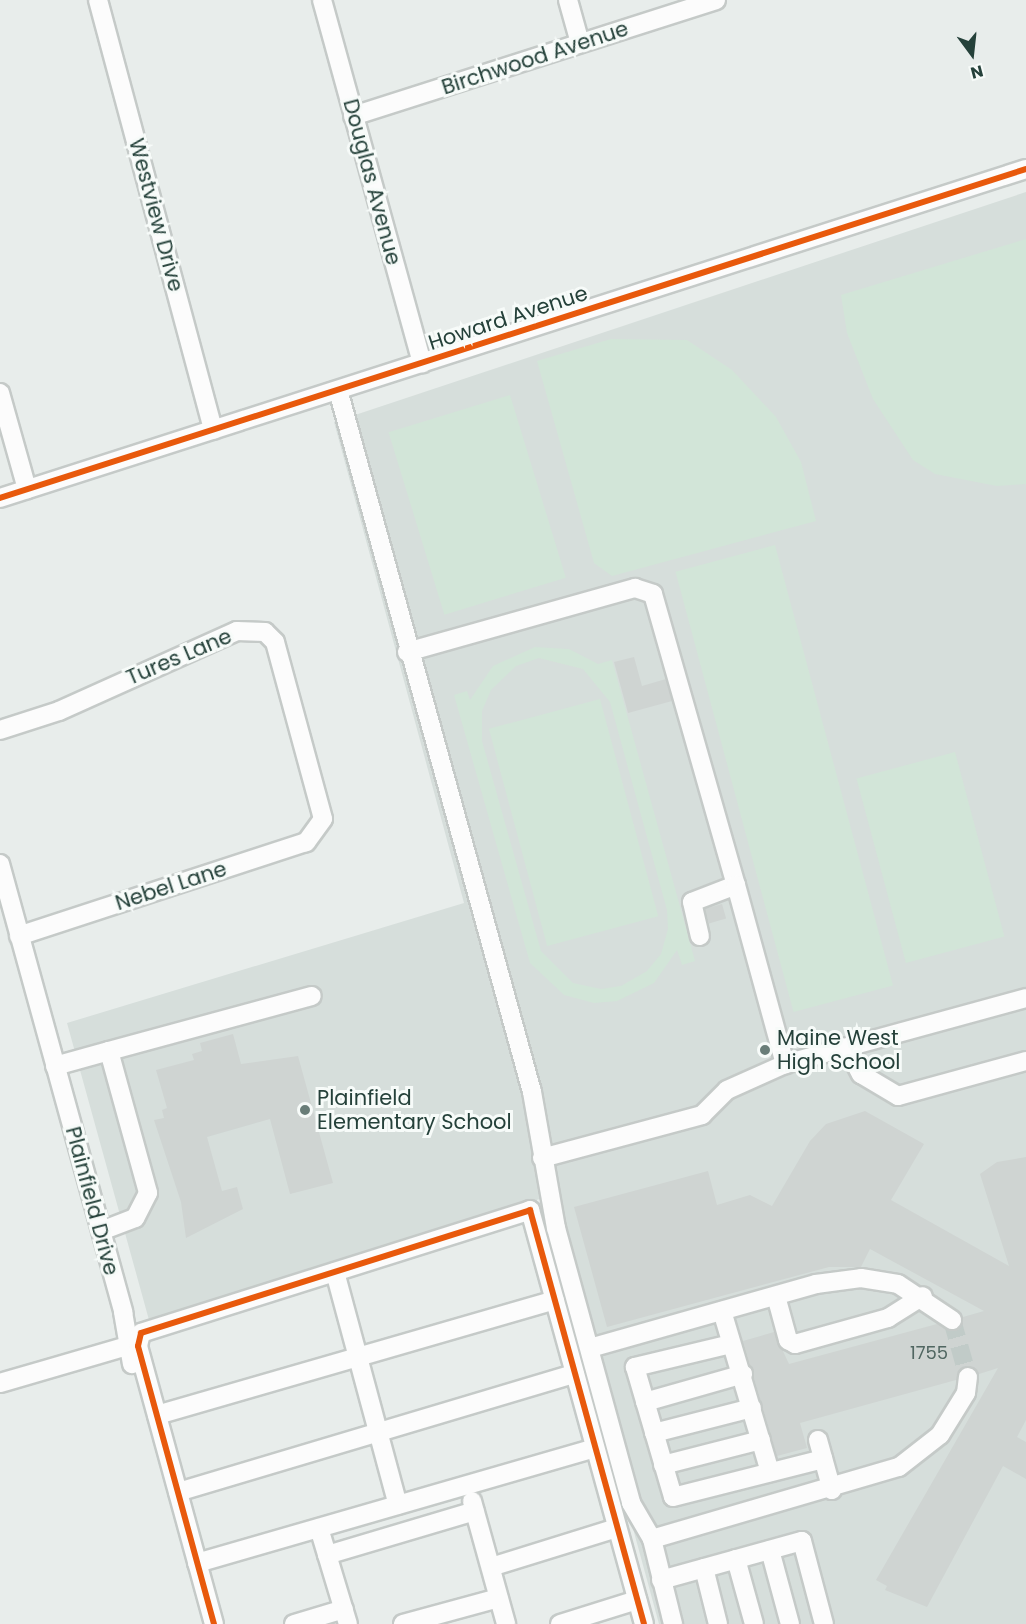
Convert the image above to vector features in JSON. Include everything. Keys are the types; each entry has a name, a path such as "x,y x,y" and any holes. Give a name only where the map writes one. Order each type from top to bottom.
{"street":[{"name":"Westview Drive","path":"98,0 213,430"},
{"name":"Douglas Avenue","path":"322,0 422,363"},
{"path":"568,0 580,43"},
{"name":"Birchwood Avenue","path":"353,116 716,0"},
{"name":"Howard Avenue","path":"0,498 1026,169"},
{"path":"338,390 406,652 532,1092 542,1158 631,1503 652,1539 673,1624"},
{"path":"0,393 5,427 27,489"},
{"path":"406,652 628,590 648,591 658,603 785,1064"},
{"name":"Tures Lane","path":"0,730 59,711 237,631 266,632 275,642 323,819 320,830"},
{"name":"Nebel Lane","path":"19,936 306,842 320,830"},
{"name":"Plainfield Drive","path":"0,864 101,1232 127,1346 179,1539"},
{"path":"700,936 692,903 736,885"},
{"path":"55,1066 312,996"},
{"path":"542,1158 702,1115 727,1090 785,1064 1026,998"},
{"path":"847,1048 861,1074 898,1096 1026,1061"},
{"path":"101,1232 135,1218 148,1193 109,1051"},
{"path":"214,1624 138,1346 141,1333 530,1210 644,1624"},
{"path":"334,1272 398,1505"},
{"path":"590,1348 776,1296 861,1278 898,1284 923,1296 952,1320"},
{"path":"776,1296 788,1340 795,1344 888,1318 923,1296"},
{"path":"157,1415 555,1300"},
{"path":"722,1311 731,1344 743,1374 770,1472"},
{"path":"731,1344 635,1368 673,1497 823,1459"},
{"path":"0,1383 127,1346"},
{"path":"178,1492 575,1374"},
{"path":"645,1402 743,1374"},
{"path":"652,1539 884,1474 927,1448 966,1394 968,1377"},
{"path":"654,1433 752,1408"},
{"path":"663,1465 761,1440"},
{"path":"818,1440 832,1490"},
{"path":"197,1563 595,1448"},
{"path":"468,1485 506,1624"},
{"path":"327,1555 475,1510"},
{"path":"294,1624 346,1617 319,1528"},
{"path":"491,1567 617,1528"},
{"path":"661,1581 802,1541 824,1624"},
{"path":"770,1550 790,1624"},
{"path":"736,1559 754,1624"},
{"path":"704,1568 718,1624"},
{"path":"403,1624 499,1598"},
{"path":"560,1624 637,1600"}],"shaded area":[{"name":"Maine West High School","path":"1026,192 1026,1624 659,1624 543,1198 149,1320 67,1023 464,903 334,422"}],"green space":[{"path":"1026,239 1026,484 997,486 935,474 913,460 873,399 847,333 841,295"},
{"path":"611,339 687,340 732,370 776,417 801,462 816,521 612,576 594,563 537,361"},
{"path":"510,395 566,578 444,615 389,432"},
{"path":"775,545 893,985 794,1012 676,572"},
{"path":"535,647 569,649 598,664 612,660 695,961 682,965 677,950 654,983 617,1001 594,1003 564,995 530,963 454,695 467,691 470,700 493,666","holes":["539,658 583,669 610,702 667,910 668,929 661,954 647,971 621,986 601,989 573,983 541,951 482,741 482,711 491,690 516,666"]},
{"path":"600,699 658,916 547,946 489,729"},
{"path":"955,752 1004,936 906,963 856,778"}],"building":[{"path":"634,657 642,686 666,679 672,701 628,713 614,662"},
{"path":"722,904 726,918 709,923 705,909"},
{"path":"233,1034 241,1064 298,1056 333,1183 290,1194 270,1119 207,1137 222,1191 237,1187 243,1209 186,1238 181,1202 154,1120 164,1118 162,1110 167,1108 156,1070 194,1060 192,1054 202,1051 200,1043"},
{"name":"Maine West High School","path":"865,1111 924,1144 891,1200 1009,1266 980,1174 997,1162 1026,1157 1026,1420 1017,1437 1026,1442 1026,1479 1003,1466 927,1607 885,1590 887,1586 876,1580 998,1368 979,1374 964,1366 956,1380 800,1423 807,1448 777,1456 743,1341 774,1332 789,1364 937,1324 956,1330 963,1317 984,1311 870,1249 861,1267 829,1267 607,1327 574,1207 708,1171 717,1205 750,1195 772,1206 810,1141 826,1124"}],"tunnel":[{"path":"952,1320 968,1377"}],"cycle path":[{"path":"0,498 1026,169"},
{"path":"214,1624 138,1346 141,1333 530,1210 644,1624"}],"place":[{"name":"Maine West High School","path":"765,1050"},
{"name":"Plainfield Elementary School","path":"305,1110"}]}
